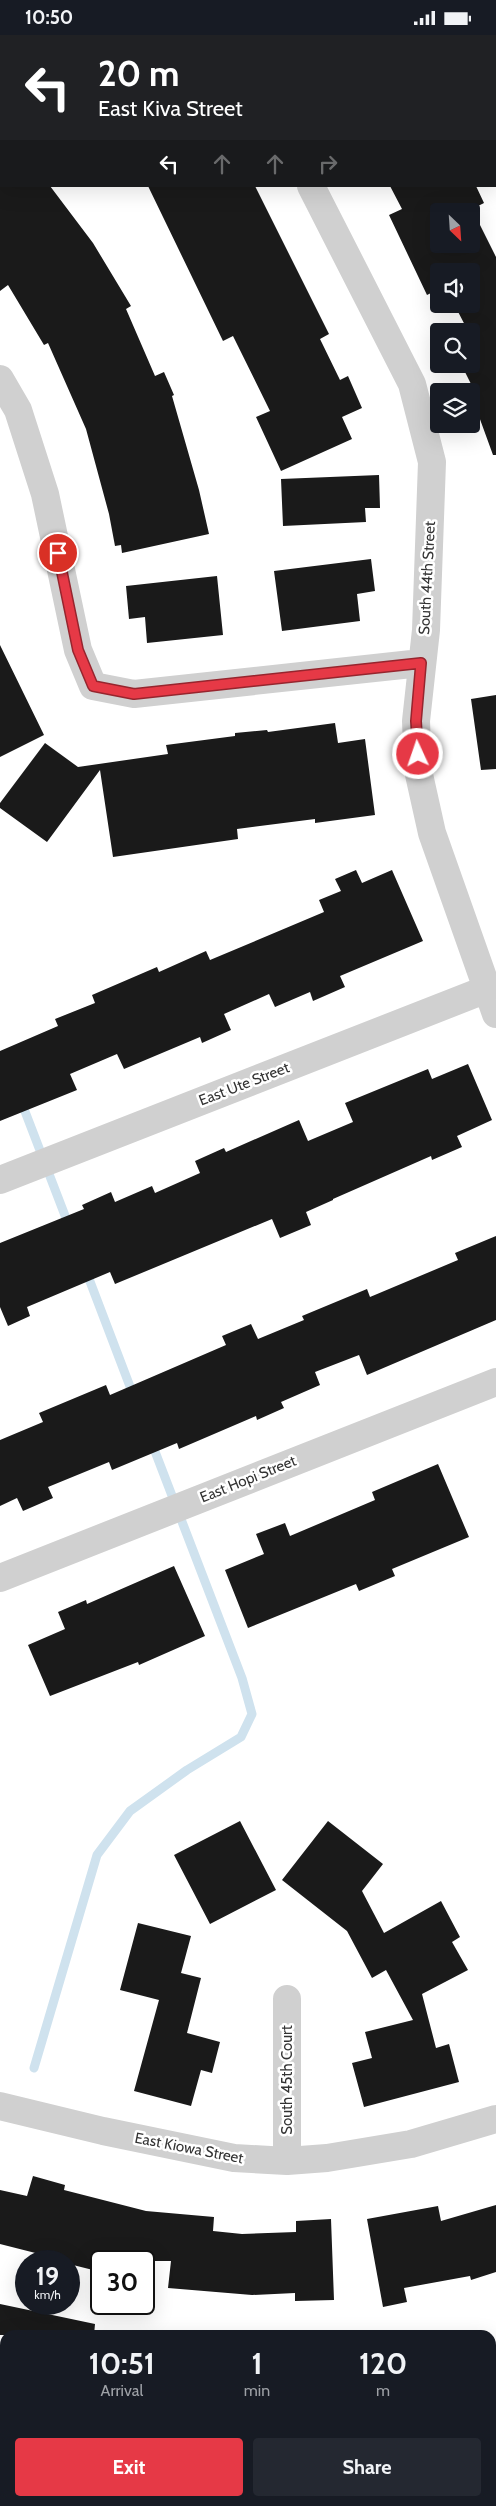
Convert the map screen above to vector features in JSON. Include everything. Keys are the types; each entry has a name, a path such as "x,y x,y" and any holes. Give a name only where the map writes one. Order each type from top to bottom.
{"street":[{"name":"South 44th Street","path":"312,187 412,384 432,462 426,629 416,721 418,770 432,833 492,1001"},
{"path":"0,379 18,410 45,494 78,650 93,686 134,694 421,663"},
{"name":"East Ute Street","path":"0,1180 492,1001"},
{"name":"East Hopi Street","path":"0,1578 496,1382"},
{"name":"South 45th Court","path":"287,1999 287,2161"},
{"name":"East Kiowa Street","path":"0,2106 102,2131 234,2159 287,2161 327,2157 411,2143 496,2119"}],"building":[{"path":"0,187 51,187 93,243 131,306 126,309 155,376 164,372 174,395 172,396 199,490 209,534 122,553 121,545 115,546 109,514 86,429 48,343 44,345 8,285 0,291"},
{"path":"148,187 256,187 329,334 320,339 340,380 348,376 362,408 342,417 352,439 281,471 256,417 270,411 233,336 223,341"},
{"path":"391,187 476,187 484,203 480,205 480,203 430,203 430,253 480,253 480,225 496,257 496,455 493,455 480,419 480,383 470,383 466,373 480,373 480,323 464,323 459,313 480,313 480,263 430,263 430,294 427,295 389,215 402,209"},
{"path":"379,475 380,508 365,508 366,522 283,526 281,479"},
{"path":"371,559 375,591 357,594 360,621 282,631 274,571"},
{"path":"217,576 223,635 147,643 145,617 129,619 126,586"},
{"path":"0,645 44,735 0,757"},
{"path":"496,695 496,769 481,770 471,699"},
{"path":"335,723 338,743 365,739 375,815 315,823 315,819 237,829 238,839 113,857 100,770 47,842 0,808 0,803 45,743 78,767 168,754 166,745 235,736 235,733 267,730 268,732"},
{"path":"356,870 362,883 392,870 423,941 340,976 345,987 313,1001 310,992 275,1007 269,994 224,1014 231,1030 202,1043 200,1037 124,1069 117,1054 70,1074 77,1090 0,1121 0,1051 58,1026 55,1019 95,1003 92,995 157,967 159,972 206,951 210,960 324,912 319,900 341,891 335,879"},
{"path":"468,1064 492,1120 457,1136 462,1147 432,1160 431,1156 306,1212 311,1225 280,1238 272,1219 115,1284 110,1272 27,1307 30,1316 8,1326 0,1307 0,1243 84,1209 82,1205 111,1192 115,1202 152,1186 155,1193 200,1173 195,1161 224,1148 226,1152 299,1120 308,1141 353,1122 345,1103 428,1069 432,1079"},
{"path":"496,1236 496,1320 367,1375 359,1355 315,1372 320,1385 281,1402 284,1408 257,1420 256,1416 179,1449 177,1443 112,1470 109,1462 48,1487 53,1498 23,1511 17,1498 0,1506 0,1440 43,1422 39,1413 106,1385 110,1395 226,1345 222,1336 251,1324 258,1339 304,1320 302,1316 367,1289 370,1297 458,1260 455,1253"},
{"path":"438,1464 469,1537 392,1569 395,1576 359,1591 356,1584 248,1628 225,1570 264,1554 256,1534 285,1523 290,1536 375,1500 372,1492"},
{"path":"174,1566 205,1636 139,1665 138,1662 50,1696 28,1645 65,1629 58,1612 86,1600 87,1604"},
{"path":"240,1821 276,1890 210,1924 174,1855"},
{"path":"328,1821 383,1864 362,1891 384,1933 441,1901 460,1937 452,1942 468,1970 422,1994 436,2048 449,2044 459,2082 364,2107 352,2063 372,2058 365,2032 413,2020 386,1970 372,1978 347,1931 282,1880"},
{"path":"138,1923 191,1936 181,1973 201,1978 187,2033 220,2042 212,2073 201,2070 191,2106 134,2091 159,2000 120,1990"},
{"path":"33,2176 65,2185 64,2190 146,2211 214,2217 213,2231 242,2234 296,2232 296,2221 331,2219 334,2300 295,2301 295,2293 252,2295 168,2288 171,2261 155,2261 155,2250 90,2250 90,2269 80,2267 80,2250 24,2250 0,2244 0,2190 27,2196"},
{"path":"496,2205 496,2272 471,2280 470,2276 404,2288 407,2302 383,2307 367,2219 438,2206 441,2221"},
{"path":"0,2304 15,2307 15,2315 52,2315 95,2324 94,2330 0,2330"}],"waterway":[{"path":"21,1101 69,1226"},
{"path":"86,1271 134,1397"},
{"path":"34,2068 97,1855 130,1811 187,1770 241,1737 252,1714 242,1678 151,1441"}],"route":[{"path":"58,553 78,650 93,686 134,694 421,663 416,721 418,754"}]}
